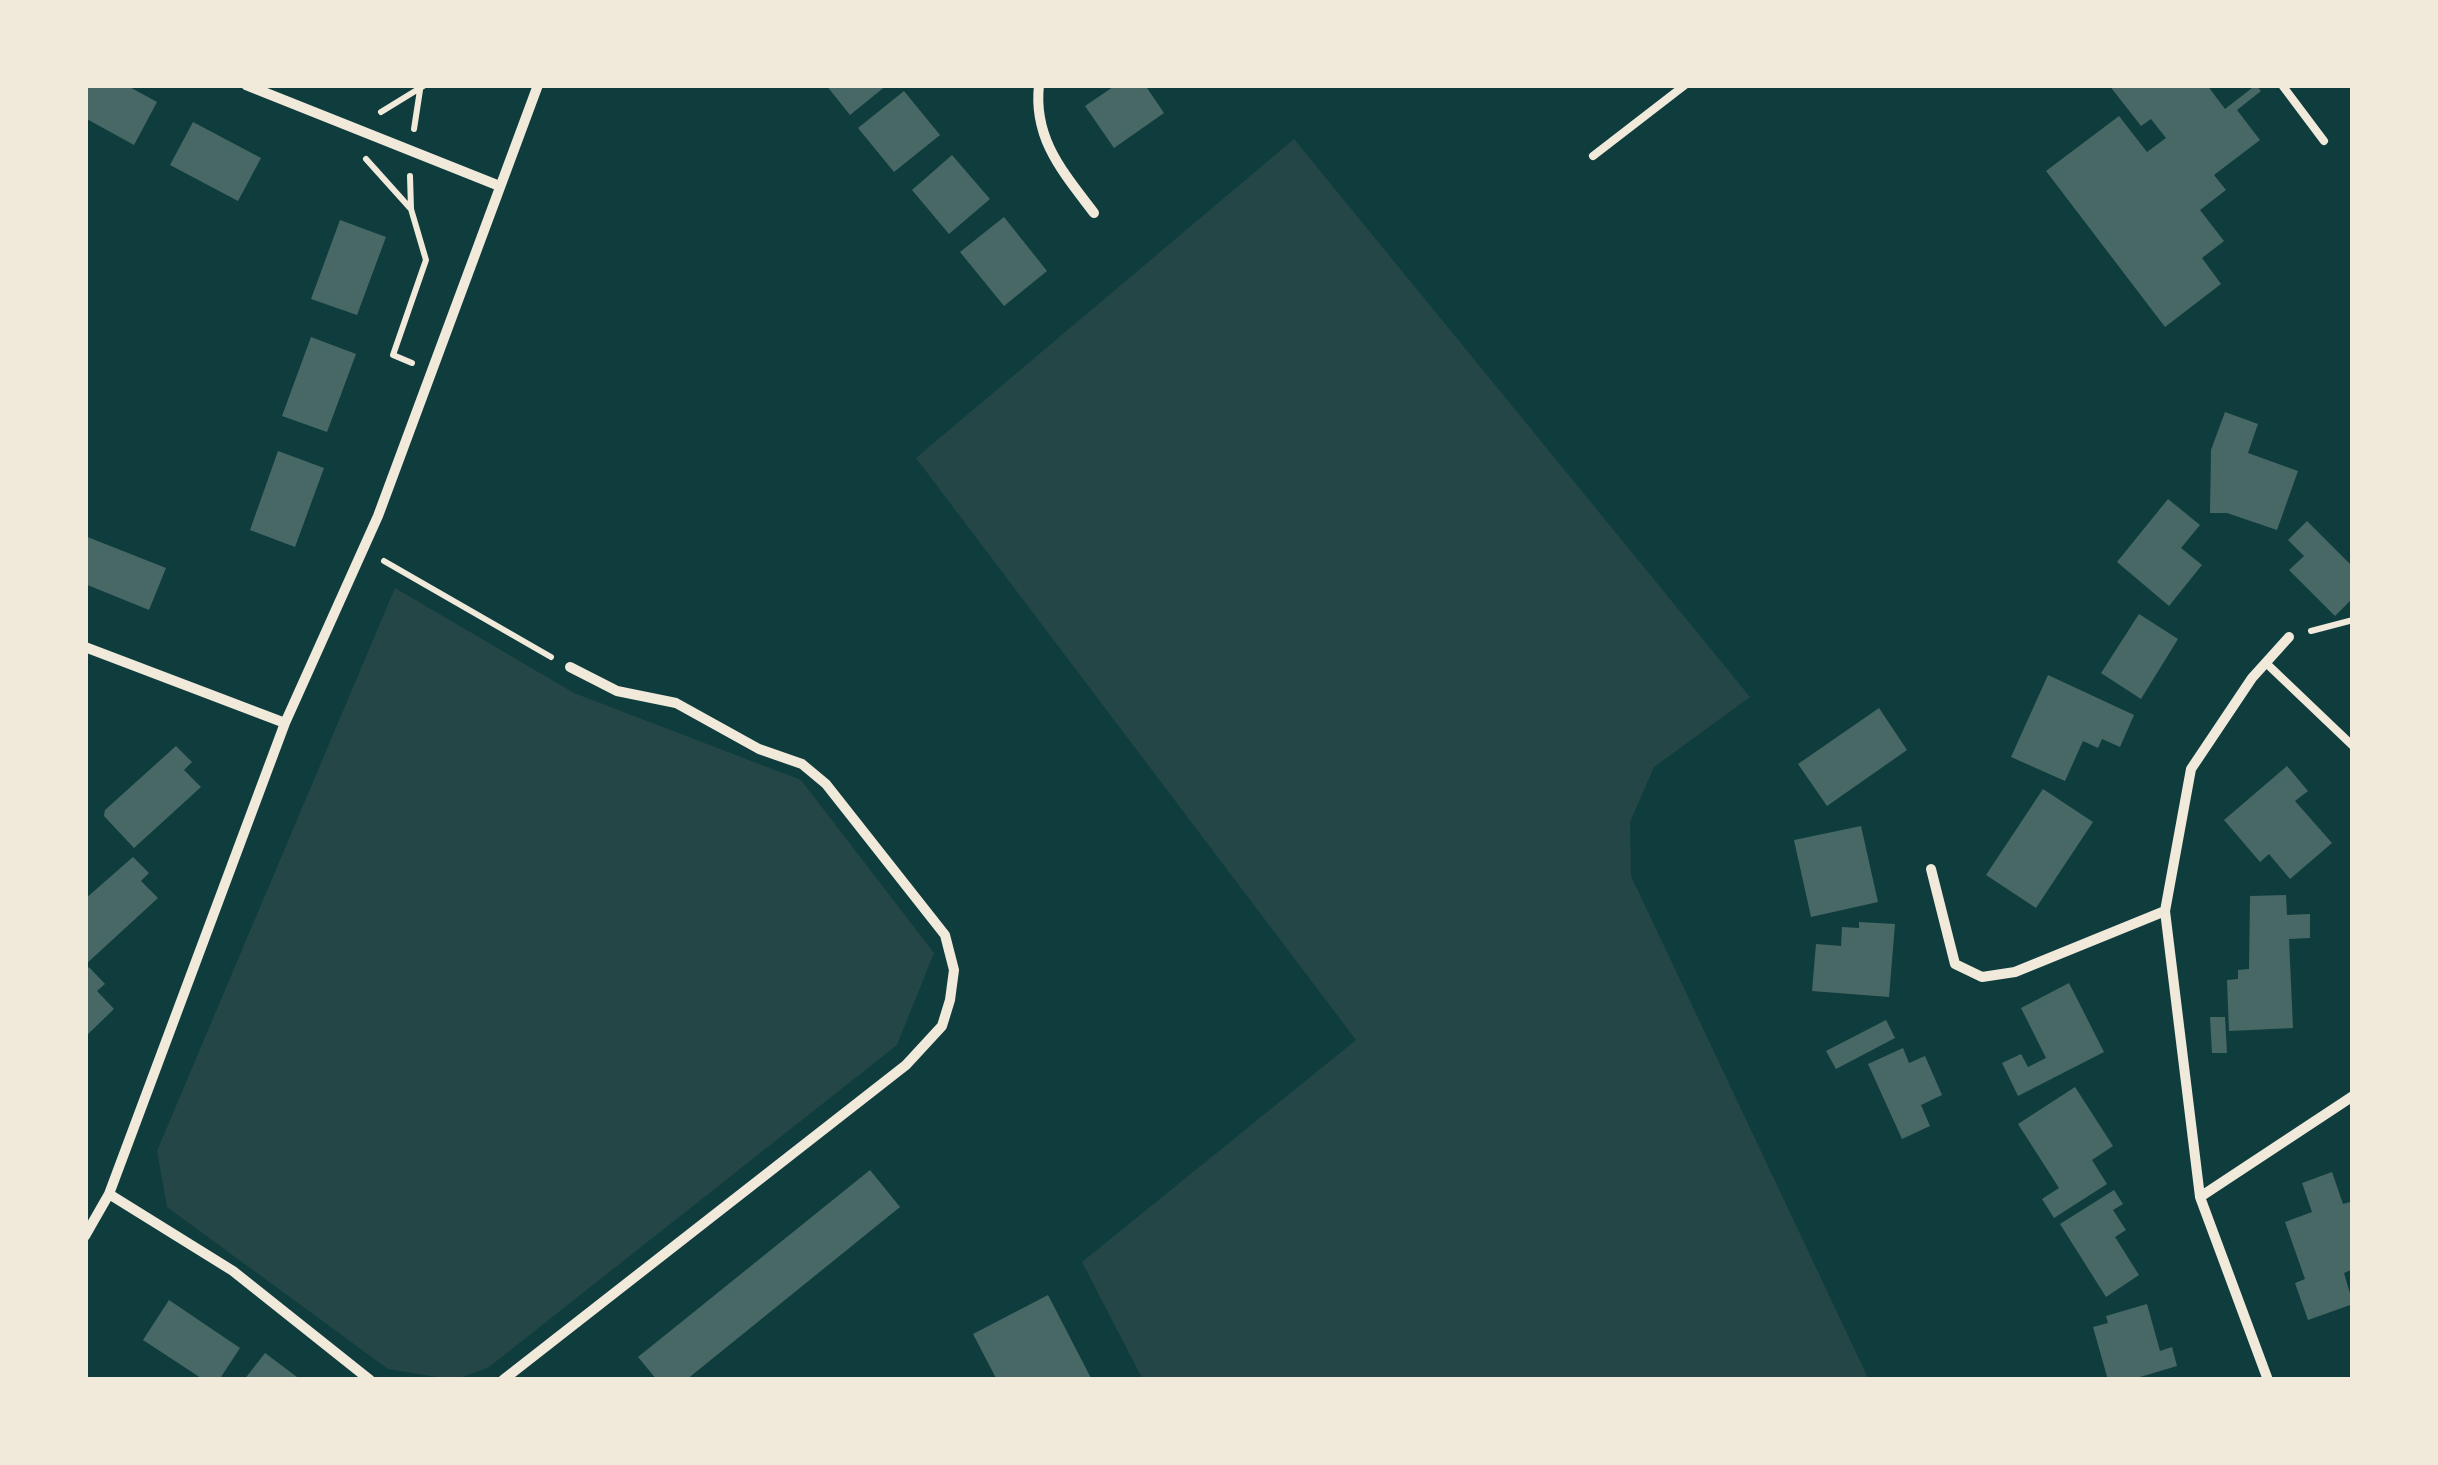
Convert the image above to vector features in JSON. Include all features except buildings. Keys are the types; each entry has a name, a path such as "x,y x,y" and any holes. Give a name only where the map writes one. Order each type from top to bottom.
{"street":[{"path":"246,85 497,185"},
{"path":"85,1236 109,1194 286,723 364,550 497,185 538,85"},
{"path":"1039,85 1038,127 1052,157 1094,213"},
{"path":"2268,1380 2200,1197 2165,911 2191,770 2288,637"},
{"path":"85,647 286,723"},
{"path":"504,1380 906,1065 942,1026 954,970 945,934 826,784 802,764 759,749 676,703 617,692 570,667"},
{"path":"1930,869 1955,964 1982,977 2015,972 2165,911"},
{"path":"2200,1197 2353,1096"},
{"path":"109,1194 233,1270 370,1380"}],"lane":[{"path":"1594,156 1685,85"},
{"path":"2282,85 2324,141"},
{"path":"2266,663 2353,746"}],"path":[{"path":"411,209 367,165 359,132 380,113 422,88"},
{"path":"393,354 426,260 411,209 410,152 422,88"},
{"path":"364,550 570,667"},
{"path":"2288,637 2353,620"}],"shaded area":[{"path":"1294,139 1750,697 1654,767 1630,822 1631,876 1869,1380 1143,1380 1082,1262 1356,1040 916,458"},
{"path":"395,588 574,693 801,780 934,953 897,1045 489,1367 455,1380 388,1369 167,1207 157,1151"}]}
